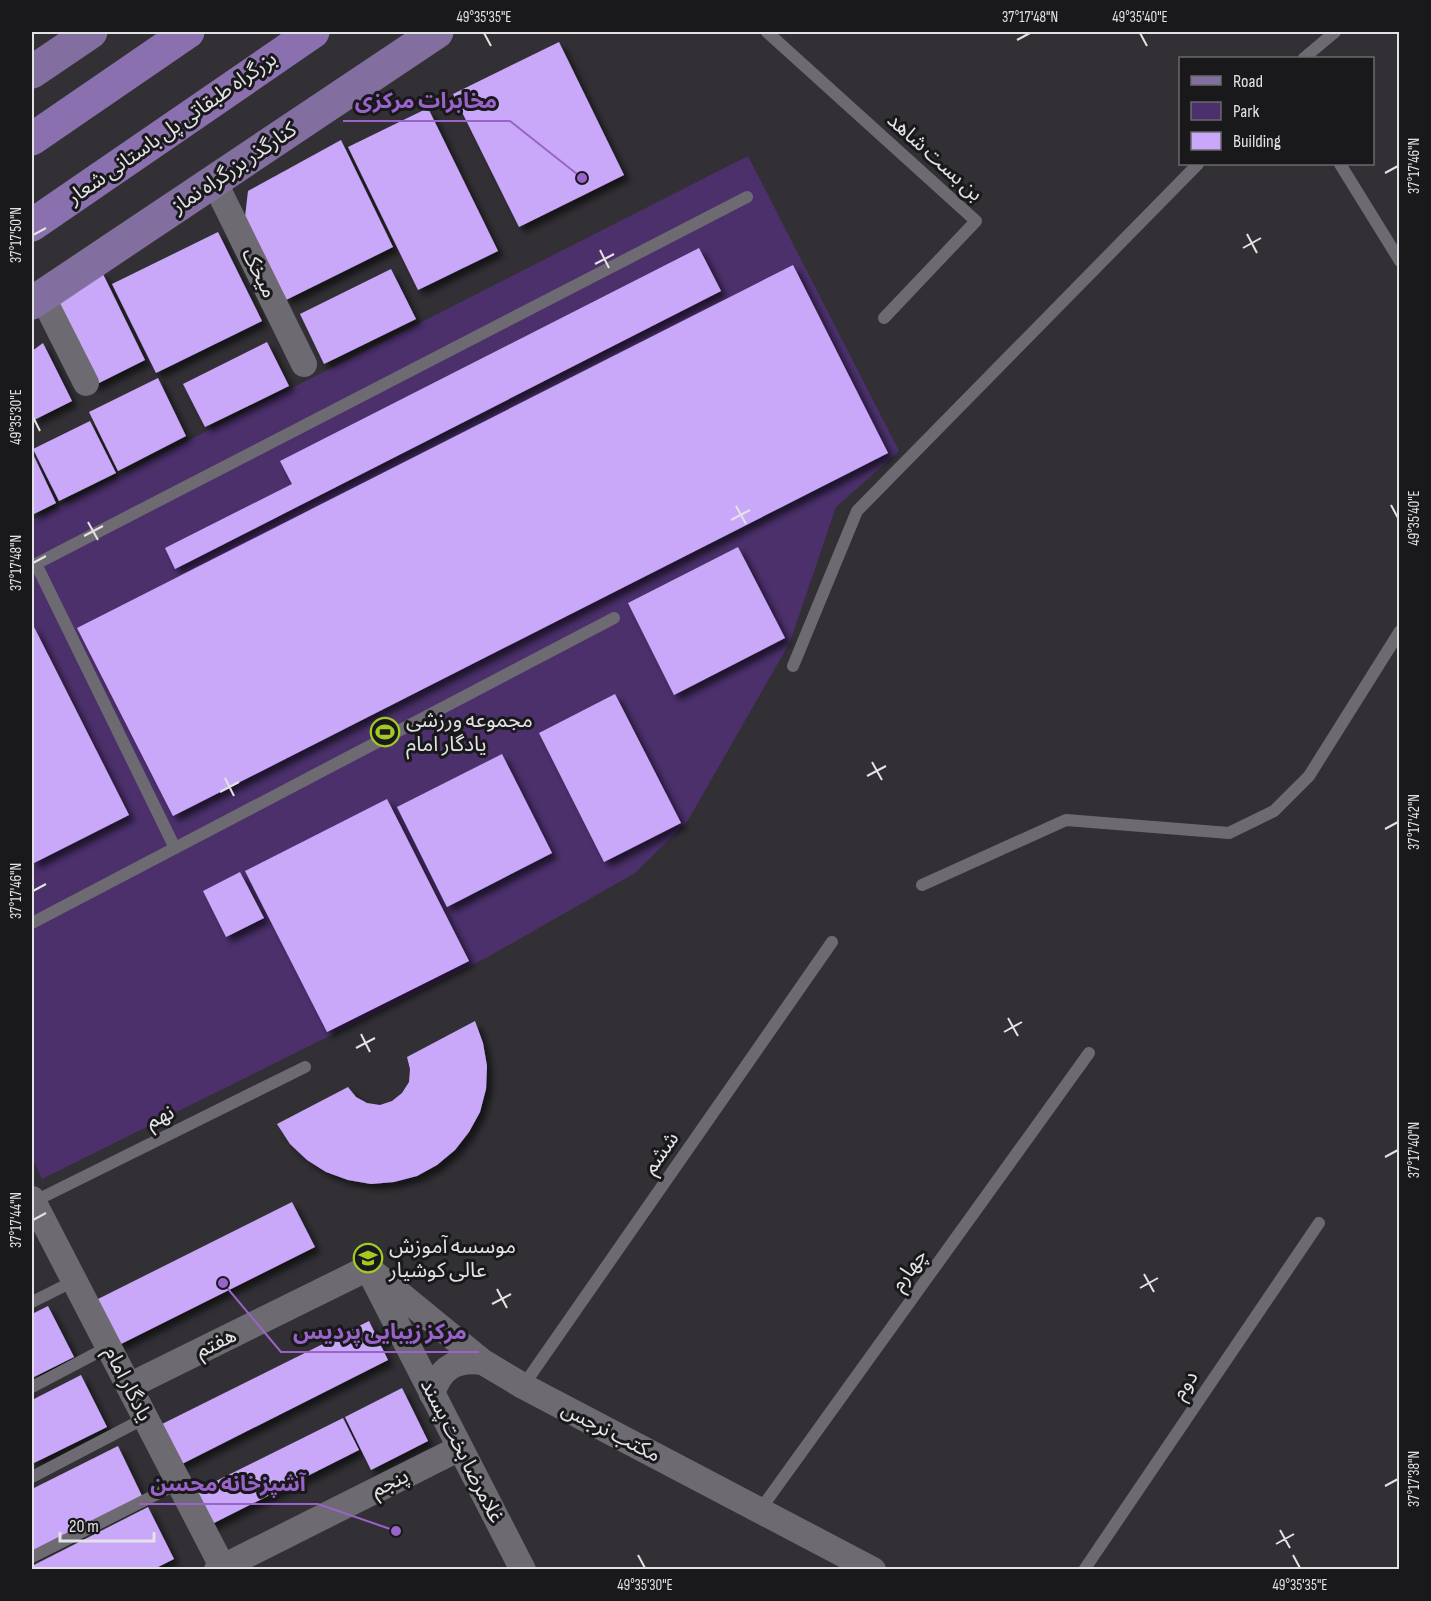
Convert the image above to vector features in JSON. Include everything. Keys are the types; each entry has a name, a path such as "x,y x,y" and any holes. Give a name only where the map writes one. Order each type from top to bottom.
{"highway":[{"path":"32,139 188,32"},
{"name":"بزرگراه طبقاتی پل باستانی شعار","path":"32,225 313,32"}],"main road":[{"path":"32,72 91,32"},
{"name":"کنارگذر بزرگراه نماز","path":"37,300 437,32"}],"street":[{"name":"میخک","path":"214,182 304,364"},
{"path":"37,300 86,383"},
{"name":"یادگار امام","path":"32,1201 179,1483 221,1569"},
{"name":"مکتب نرجس","path":"368,1268 483,1362 523,1386 873,1569"},
{"name":"هفتم","path":"129,1386 368,1268"},
{"name":"غلامرضا بخت پسند","path":"368,1268 523,1569"},
{"path":"432,1394 442,1374 450,1367 471,1360 483,1362"},
{"name":"پنجم","path":"221,1569 460,1448"}],"lane":[{"name":"بن بست شاهد","path":"767,32 976,221 884,318"},
{"path":"1305,57 1335,32"},
{"path":"794,666 857,511 1197,165"},
{"path":"1341,165 1400,261"},
{"path":"175,848 34,565 747,197"},
{"path":"32,923 614,618"},
{"path":"922,885 1066,820 1229,833 1274,811 1309,776 1400,632"},
{"name":"ششم","path":"523,1386 832,942"},
{"name":"چهارم","path":"760,1510 1089,1053"},
{"name":"نهم","path":"32,1201 305,1067"},
{"name":"دوم","path":"1084,1569 1319,1223"},
{"path":"32,1302 74,1281"},
{"path":"32,1387 108,1347"},
{"path":"32,1477 145,1418"},
{"path":"32,1557 179,1483"}],"green space":[{"name":"مجموعه ورزشی یادگار امام","path":"748,156 899,451 836,507 790,642 687,822 635,873 486,958 42,1179 32,1158 32,520"}],"building":[{"path":"559,42 624,175 519,227 453,94"},
{"path":"428,108 498,251 418,290 348,147"},
{"path":"341,140 393,247 286,300 245,217 248,191"},
{"path":"218,232 262,321 156,373 112,284"},
{"path":"699,248 721,291 175,569 165,548 292,484 280,461"},
{"path":"793,265 888,453 173,816 77,628"},
{"path":"391,269 416,319 324,364 300,314"},
{"path":"102,272 145,360 93,386 49,297"},
{"path":"267,342 289,386 205,427 183,384"},
{"path":"43,343 72,401 32,421 32,351"},
{"path":"158,378 186,436 118,471 89,412"},
{"path":"90,421 116,473 59,501 33,449"},
{"path":"32,452 56,503 32,515"},
{"path":"738,547 785,638 674,695 628,603"},
{"path":"32,623 129,815 32,864"},
{"path":"615,694 681,823 604,862 539,733"},
{"path":"502,754 552,853 447,907 397,807"},
{"path":"387,799 469,961 327,1032 245,871"},
{"path":"240,872 264,918 226,937 203,891"},
{"path":"475,1021 483,1043 487,1066 486,1089 480,1112 469,1132 455,1150 437,1165 417,1176 394,1182 371,1184 348,1180 326,1172 307,1160 290,1144 277,1124 348,1087 356,1097 367,1103 380,1105 392,1101 402,1093 409,1082 410,1069 407,1057"},
{"path":"292,1202 315,1247 117,1346 94,1301"},
{"path":"48,1306 74,1357 32,1378 32,1314"},
{"path":"369,1321 388,1360 176,1467 156,1427"},
{"path":"81,1375 107,1427 32,1464 32,1400"},
{"path":"402,1388 428,1441 371,1470 345,1417"},
{"path":"343,1418 359,1450 208,1526 192,1493"},
{"path":"118,1446 143,1498 32,1553 32,1489"},
{"path":"148,1507 174,1559 152,1570 32,1570 32,1566"}],"place":[{"name":"مخابرات مرکزی","path":"582,178"},
{"name":"مجموعه ورزشی یادگار امام","path":"385,732"},
{"name":"موسسه آموزش عالی کوشیار","path":"368,1258"},
{"name":"مرکز زیبایی پردیس","path":"223,1283"},
{"name":"آشپزخانه محسن","path":"396,1531"}]}
